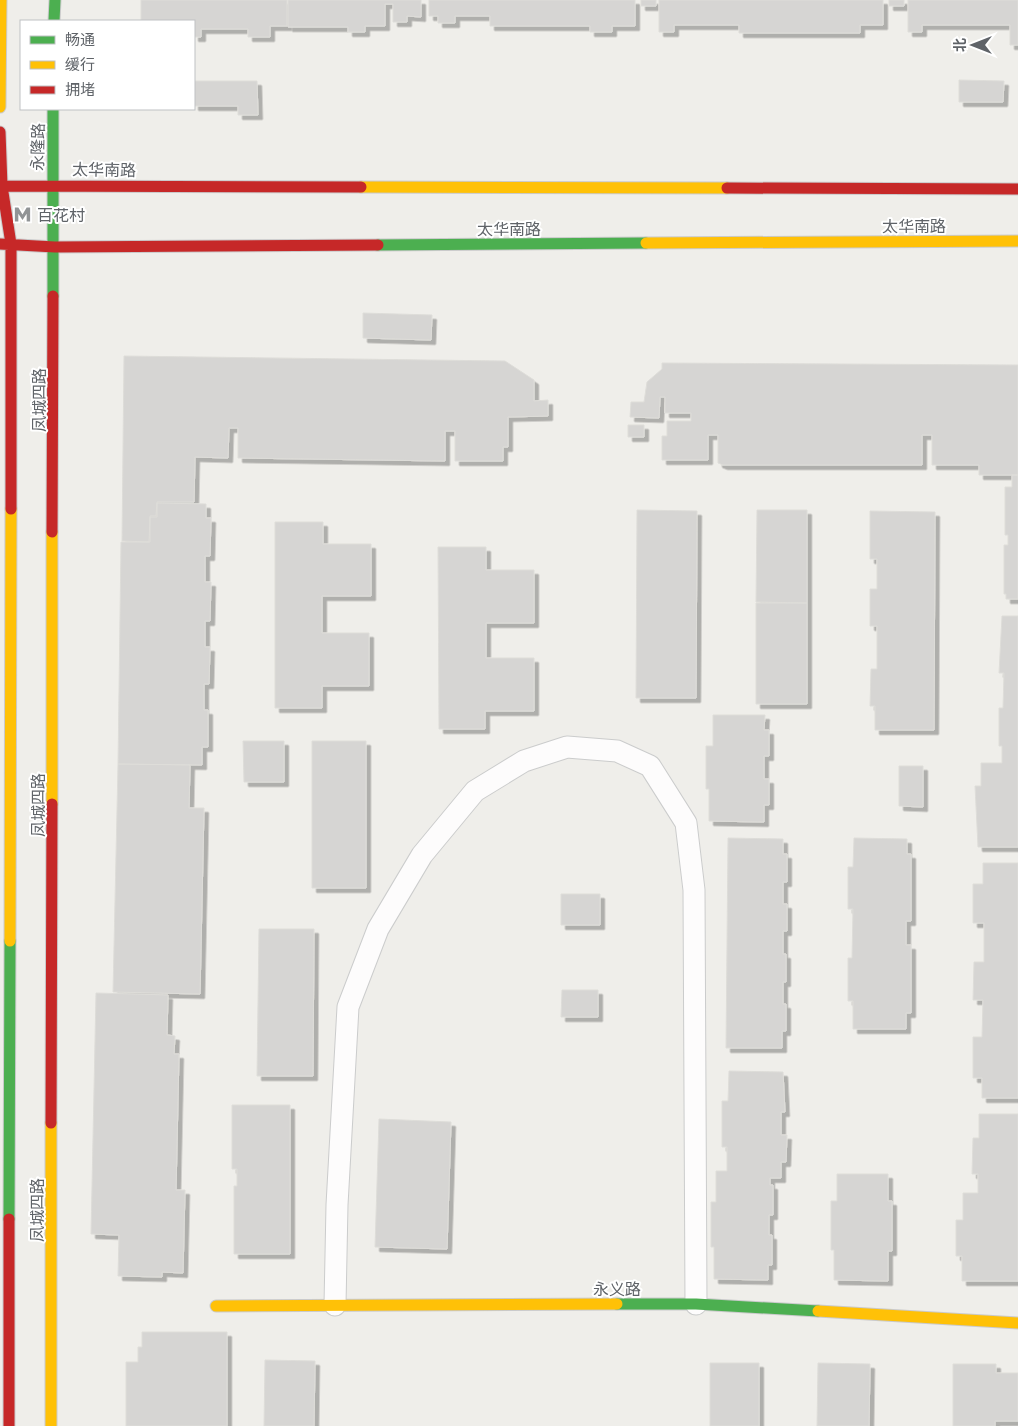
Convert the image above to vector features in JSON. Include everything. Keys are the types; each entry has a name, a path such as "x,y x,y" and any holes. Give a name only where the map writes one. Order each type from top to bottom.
{"street":[{"path":"0,107 1,0"},
{"path":"54,20 55,0"},
{"name":"永隆路","path":"53,185 54,110"},
{"path":"0,132 1,186"},
{"name":"凤城四路","path":"51,1426 55,247 53,185"},
{"name":"太华南路","path":"1,186 1018,189"},
{"name":"凤城四路","path":"1,186 5,244 9,1426"},
{"name":"太华南路","path":"5,244 55,247 1018,241"},
{"path":"335,1305 337,1205 348,1007 378,929 422,855 475,791 524,760 567,747 617,751 650,766 686,823 694,890 696,1304"},
{"name":"永义路","path":"216,1306 696,1304 1018,1323"}],"building":[{"path":"141,0 287,0 287,26 270,26 270,37 248,37 248,29 201,29 201,37 195,37 195,20 141,20"},
{"path":"288,0 421,0 421,17 407,16 407,22 393,22 393,4 385,4 385,26 365,26 365,32 348,32 348,27 288,27"},
{"path":"429,0 635,0 635,26 612,26 612,32 590,32 590,26 490,26 490,16 455,16 455,23 438,23 438,16 429,16"},
{"path":"641,0 656,0 656,6 641,6"},
{"path":"659,0 883,0 883,25 860,25 860,33 739,33 739,25 674,25 674,32 659,32"},
{"path":"889,0 904,0 904,6 889,6"},
{"path":"908,0 1018,0 1018,45 1010,45 1010,25 922,25 922,32 908,32"},
{"path":"959,80 1004,81 1003,102 959,102"},
{"path":"195,81 257,81 258,115 238,115 238,106 195,106"},
{"path":"363,313 432,315 431,340 363,338"},
{"path":"124,356 505,361 534,380 534,401 548,400 548,416 508,417 508,447 503,447 503,461 455,461 455,431 445,431 445,461 238,458 238,428 229,428 228,458 195,457 194,502 157,502 156,516 150,516 149,542 122,541"},
{"path":"662,363 1018,365 1018,475 979,475 979,465 932,465 932,435 922,435 922,465 723,465 718,463 718,435 708,435 708,460 662,460 662,436 667,436 667,421 691,421 691,413 665,413 665,397 660,397 659,418 630,417 631,402 644,402 647,382 662,369"},
{"path":"628,425 644,425 644,437 628,437"},
{"path":"1012,475 1018,475 1018,599 1006,599 1006,594 1004,594 1004,545 1008,545 1008,535 1005,535 1005,487 1012,487"},
{"path":"157,503 206,504 206,518 211,518 210,556 205,556 205,582 211,582 210,621 205,621 205,647 210,647 209,684 204,684 204,710 208,710 208,747 202,747 202,765 118,764 121,542 150,542 150,517 157,517"},
{"path":"637,510 697,511 696,698 636,698"},
{"path":"757,510 807,510 807,603 756,602"},
{"path":"870,511 935,512 934,730 875,730 875,706 870,706 871,669 877,669 877,626 870,626 870,589 877,589 877,559 870,559"},
{"path":"275,522 323,522 323,544 371,544 371,596 322,596 322,633 369,633 369,686 322,686 322,708 275,708"},
{"path":"438,547 486,547 486,570 534,570 534,623 486,623 486,658 534,658 534,711 485,711 485,729 439,729"},
{"path":"756,603 807,603 807,704 756,704"},
{"path":"1002,616 1018,616 1018,847 978,847 975,786 981,786 981,763 1002,763 1002,746 999,746 999,708 1003,708 1004,673 999,673"},
{"path":"713,715 765,715 764,730 769,730 769,756 764,756 764,779 769,779 769,805 764,805 764,822 709,821 709,789 706,789 706,746 713,746"},
{"path":"243,741 284,741 284,782 244,782"},
{"path":"312,741 366,741 366,888 312,888"},
{"path":"118,764 190,765 189,808 204,808 200,994 113,992"},
{"path":"899,766 923,766 923,807 899,806"},
{"path":"728,838 783,839 783,854 787,854 787,882 783,882 783,904 787,904 787,931 783,931 783,954 786,954 786,982 783,982 783,1004 786,1004 786,1031 782,1031 782,1048 726,1048"},
{"path":"854,838 907,839 907,854 911,854 911,921 906,921 906,945 911,945 911,1013 906,1013 906,1029 853,1029 853,1001 848,1001 848,958 852,958 853,909 848,909 848,867 853,867"},
{"path":"983,863 1018,863 1018,1098 982,1098 982,1078 973,1078 973,1037 982,1037 983,1000 973,1000 974,962 984,962 984,923 973,923 973,884 983,884"},
{"path":"561,894 600,894 600,925 561,925"},
{"path":"259,929 314,929 313,1076 257,1076"},
{"path":"562,990 598,990 598,1017 561,1017"},
{"path":"96,993 168,995 167,1035 175,1036 174,1054 179,1054 176,1190 185,1190 183,1273 162,1272 162,1277 118,1276 119,1235 91,1234"},
{"path":"729,1071 783,1072 785,1112 781,1112 781,1135 787,1135 786,1162 781,1162 781,1178 770,1178 770,1185 773,1185 773,1215 769,1215 769,1235 772,1235 772,1265 768,1265 768,1280 714,1279 714,1247 711,1247 711,1202 716,1202 716,1171 727,1171 727,1147 722,1147 722,1101 728,1101"},
{"path":"232,1105 290,1105 290,1254 234,1254 234,1186 237,1186 237,1169 232,1169"},
{"path":"979,1114 1018,1114 1018,1281 962,1281 962,1256 956,1256 956,1220 963,1220 963,1193 978,1193 978,1174 972,1174 973,1138 979,1138"},
{"path":"379,1119 451,1122 447,1249 375,1247"},
{"path":"837,1174 888,1174 888,1201 892,1201 892,1251 888,1251 888,1281 834,1280 834,1250 831,1250 831,1201 837,1201"},
{"path":"142,1332 227,1332 227,1426 126,1426 126,1362 138,1362 138,1347 142,1347"},
{"path":"265,1360 315,1361 314,1426 264,1426"},
{"path":"710,1363 759,1363 759,1426 710,1426"},
{"path":"818,1363 870,1364 869,1426 817,1426"},
{"path":"953,1364 996,1364 996,1373 1018,1373 1018,1421 995,1421 995,1426 953,1426"}],"traffic: fast":[{"path":"54,20 55,0"},
{"path":"53,110 53,296"},
{"path":"378,245 646,243"},
{"path":"9,1219 10,941"},
{"path":"617,1304 696,1304 818,1311"}],"traffic: slow":[{"path":"0,107 1,0"},
{"path":"361,187 727,188"},
{"path":"646,243 1018,241"},
{"path":"10,941 11,509"},
{"path":"52,532 52,804"},
{"path":"51,1123 51,1426"},
{"path":"216,1306 617,1304"},
{"path":"818,1311 1018,1323"}],"traffic: jam":[{"path":"0,132 2,186 11,244 11,509"},
{"path":"0,186 361,187"},
{"path":"727,188 1018,189"},
{"path":"0,244 55,247 378,245"},
{"path":"52,532 53,296"},
{"path":"51,1123 52,804"},
{"path":"9,1219 9,1426"}],"place":[{"name":"百花村","path":"23,214"}]}
